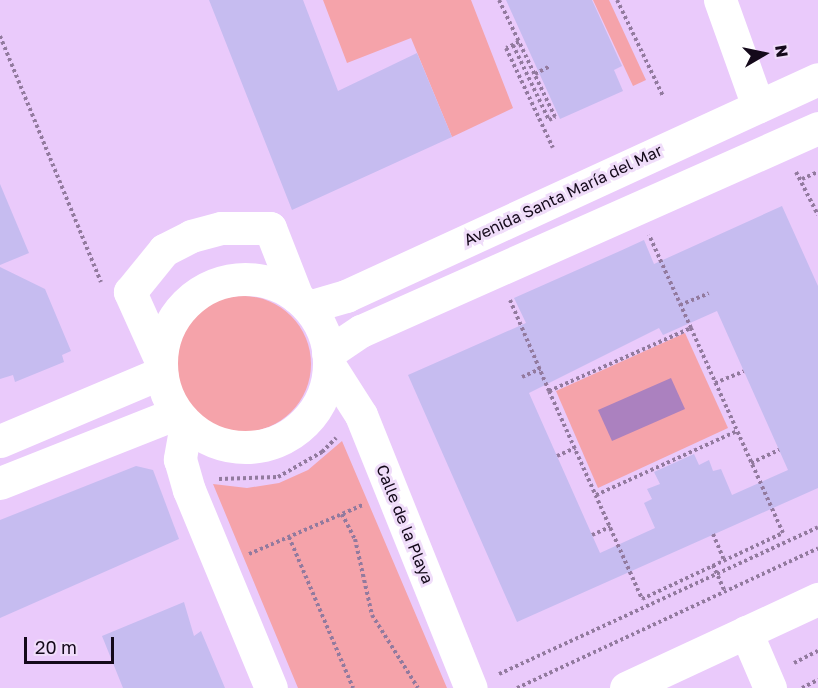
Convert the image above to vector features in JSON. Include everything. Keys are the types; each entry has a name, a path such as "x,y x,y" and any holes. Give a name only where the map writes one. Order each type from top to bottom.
{"street":[{"path":"720,0 758,106"},
{"name":"Avenida Santa María del Mar","path":"302,302 345,296 818,79"},
{"path":"182,418 229,446 277,442 314,411 329,359 361,331 818,128"},
{"path":"271,688 189,490 180,459 182,418 129,292 164,250 191,236 221,228 270,228 329,359"},
{"path":"0,441 161,367 175,317 209,287 254,279 302,302"},
{"name":"Calle de la Playa","path":"329,359 361,415 481,676"},
{"path":"0,483 182,418"},
{"path":"626,688 818,599"},
{"path":"746,632 786,680"}],"path":[{"path":"499,0 555,117 549,120 513,45"},
{"path":"618,0 663,96"},
{"path":"0,36 102,286"},
{"path":"519,42 506,48 553,148"},
{"path":"535,74 550,66"},
{"path":"802,179 818,172"},
{"path":"506,292 642,599 783,533 646,229"},
{"path":"680,305 709,293"},
{"path":"549,391 691,328"},
{"path":"522,377 540,369"},
{"path":"715,383 744,371"},
{"path":"189,490 207,482 207,477 249,482 278,477 322,452 348,421 361,415"},
{"path":"596,495 737,431"},
{"path":"557,456 575,448"},
{"path":"751,463 779,450"},
{"path":"663,458 665,464"},
{"path":"239,558 372,501"},
{"path":"342,514 355,539 372,615 418,688"},
{"path":"592,535 610,527"},
{"path":"481,676 496,675 818,527"},
{"path":"713,534 724,560"},
{"path":"289,537 352,688"},
{"path":"517,688 818,548"},
{"path":"714,566 725,592"},
{"path":"818,651 789,665 786,680 801,688 818,680"}],"shaded area":[{"path":"323,0 471,0 513,108 452,137 411,38 347,63"},
{"path":"593,0 609,0 646,80 633,86"},
{"path":"243,296 269,302 291,316 305,338 311,364 305,390 291,412 269,426 243,432 217,426 195,412 181,390 175,364 181,338 195,316 217,302"},
{"path":"685,333 728,428 598,488 556,391"},
{"path":"671,378 685,409 612,441 598,410"},
{"path":"342,441 447,688 298,688 213,484 247,488 279,483 308,470"}],"building":[{"path":"209,0 303,0 338,91 417,53 452,137 292,210"},
{"path":"506,0 592,0 622,66 614,70 623,91 560,119"},
{"path":"0,184 29,253 0,265"},
{"path":"782,206 818,286 818,488 517,622 408,375 526,323 514,298 644,240 654,264","holes":["717,311 788,470 732,495 721,469 713,471 709,460 699,465 694,454 654,472 660,484 647,489 652,499 644,503 655,528 600,553 529,393 659,328 663,335"]},
{"path":"0,267 45,289 71,351 62,355 64,362 15,382 13,375 0,379"},
{"path":"136,466 153,470 179,539 0,618 0,520"},
{"path":"184,602 194,636 201,631 225,688 123,688 102,636"}]}
